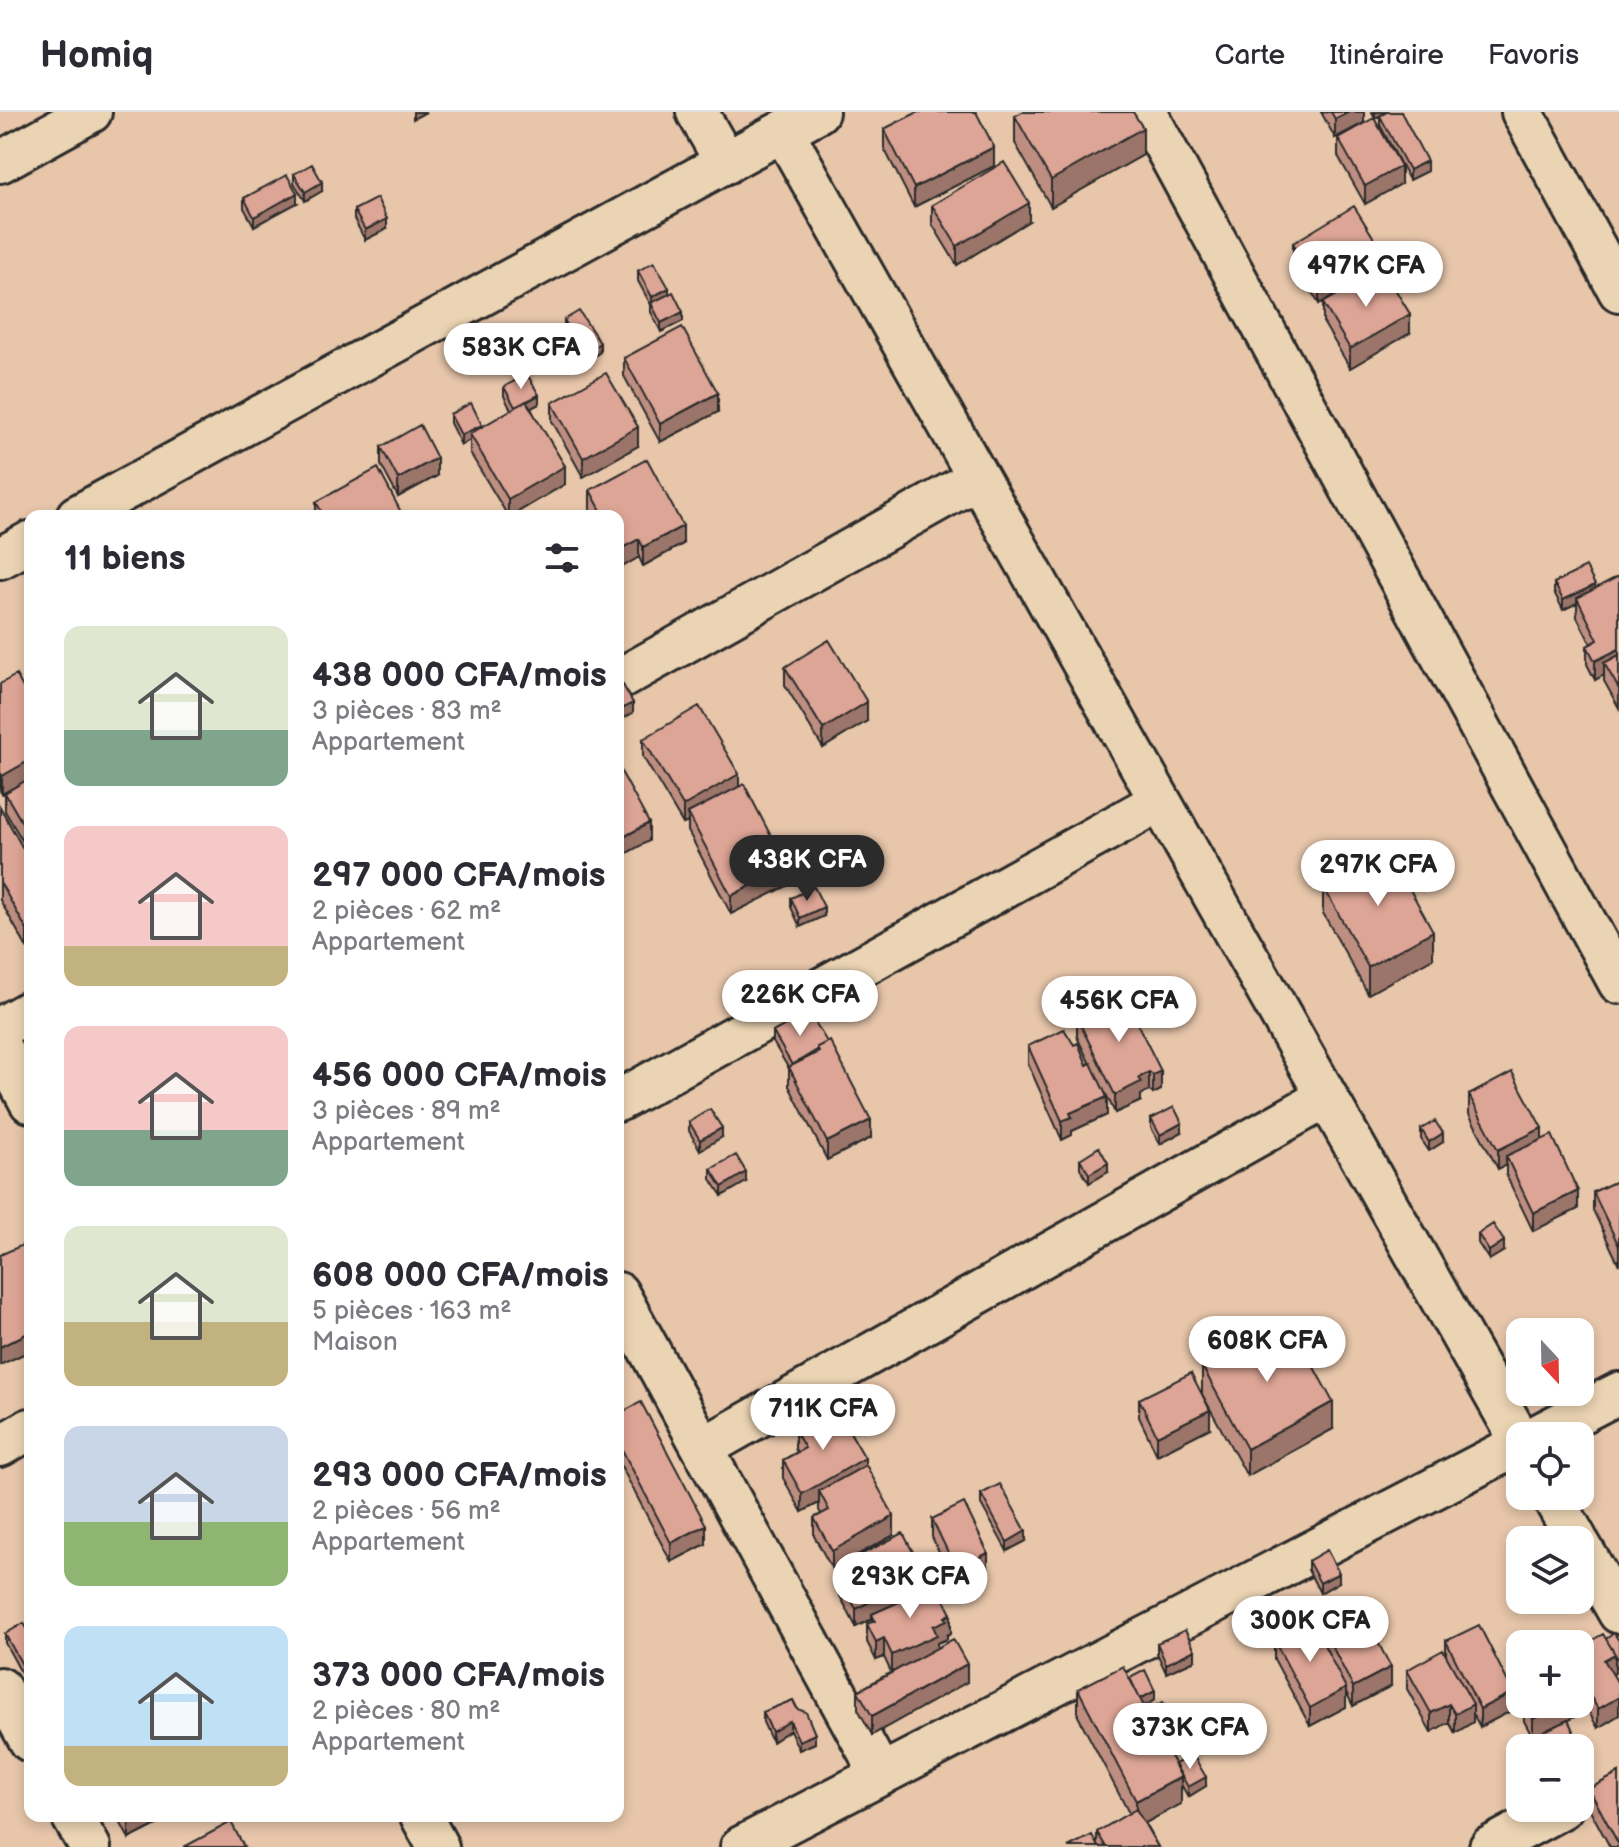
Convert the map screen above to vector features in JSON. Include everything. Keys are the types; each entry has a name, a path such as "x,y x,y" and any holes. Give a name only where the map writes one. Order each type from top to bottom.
{"street":[{"path":"0,162 91,112"},
{"path":"697,112 726,163"},
{"path":"88,510 818,112"},
{"path":"1146,112 1619,983"},
{"path":"1522,112 1613,267"},
{"path":"783,131 1509,1422"},
{"path":"624,677 978,478"},
{"path":"0,558 24,545"},
{"path":"624,1098 1160,801"},
{"path":"0,1028 24,1014"},
{"path":"0,1047 24,1091"},
{"path":"703,1448 1327,1097"},
{"path":"624,1304 881,1775"},
{"path":"1563,1422 1619,1393"},
{"path":"0,1446 24,1432"},
{"path":"741,1847 1506,1449"},
{"path":"1594,1569 1619,1613"},
{"path":"0,1688 24,1730"},
{"path":"75,1822 90,1847"},
{"path":"424,1822 438,1847"},
{"path":"1490,1847 1536,1822"}],"building":[{"path":"918,112 976,112 994,147 914,188 884,129"},
{"path":"1022,112 1133,112 1143,128 1051,180 1015,116"},
{"path":"1331,112 1349,112 1335,119"},
{"path":"1387,112 1401,112 1427,161 1409,170 1380,116"},
{"path":"1374,118 1401,166 1365,186 1338,138"},
{"path":"1004,162 1029,203 957,246 932,205"},
{"path":"312,164 322,182 305,192 294,174"},
{"path":"287,175 297,193 254,217 244,198"},
{"path":"377,198 387,219 365,230 354,210"},
{"path":"1354,206 1380,248 1319,286 1293,243"},
{"path":"654,262 669,288 652,297 638,271"},
{"path":"1383,269 1410,314 1350,349 1323,303"},
{"path":"673,292 683,312 661,323 651,303"},
{"path":"579,311 600,343 584,353 564,320"},
{"path":"682,327 718,393 660,424 624,358"},
{"path":"606,373 638,427 583,458 552,403"},
{"path":"527,374 539,395 515,407 504,387"},
{"path":"526,401 565,466 508,499 470,434"},
{"path":"471,403 482,425 461,435 450,414"},
{"path":"420,425 437,458 398,479 381,447"},
{"path":"647,459 683,526 643,547 639,539 624,547 624,510 601,510 590,490"},
{"path":"378,468 400,510 321,510 316,502"},
{"path":"1586,567 1595,585 1563,600 1554,583"},
{"path":"1619,576 1619,649 1595,661 1587,646 1598,640 1577,598"},
{"path":"829,640 867,702 823,729 785,667"},
{"path":"1619,655 1619,689 1604,663"},
{"path":"16,675 24,689 24,763 2,776 0,772 0,684"},
{"path":"624,687 633,703 624,708"},
{"path":"699,706 739,774 683,806 643,739"},
{"path":"624,777 649,823 624,837"},
{"path":"24,782 24,826 5,793"},
{"path":"744,784 787,867 731,896 688,813"},
{"path":"0,807 24,850 24,925 0,882"},
{"path":"1388,850 1433,931 1368,967 1323,886"},
{"path":"814,887 824,907 800,918 791,898"},
{"path":"1123,995 1161,1071 1153,1075 1149,1072 1138,1078 1141,1082 1115,1095 1077,1018"},
{"path":"809,1012 827,1042 792,1065 773,1032"},
{"path":"1064,1029 1074,1045 1078,1043 1087,1065 1091,1063 1107,1097 1070,1113 1072,1117 1062,1121 1028,1046"},
{"path":"830,1041 871,1120 827,1142 789,1067 819,1052 817,1047"},
{"path":"1512,1072 1542,1128 1498,1150 1469,1095"},
{"path":"1174,1107 1182,1123 1160,1135 1151,1119"},
{"path":"710,1109 722,1128 700,1140 689,1122"},
{"path":"1435,1121 1443,1133 1429,1142 1421,1129"},
{"path":"1552,1135 1578,1191 1533,1213 1506,1156"},
{"path":"1099,1147 1108,1163 1089,1174 1080,1159"},
{"path":"736,1155 746,1172 722,1187 711,1169"},
{"path":"1619,1180 1619,1246 1593,1192"},
{"path":"1493,1224 1504,1241 1489,1251 1478,1234"},
{"path":"24,1244 24,1335 0,1347 0,1255"},
{"path":"1288,1320 1333,1402 1247,1449 1202,1366"},
{"path":"1191,1373 1210,1410 1157,1436 1139,1399"},
{"path":"641,1402 706,1525 671,1543 624,1453 624,1411"},
{"path":"836,1408 865,1458 802,1494 783,1460 805,1448 795,1431"},
{"path":"866,1465 894,1516 832,1551 814,1518 829,1510 819,1491"},
{"path":"1000,1484 1026,1531 1007,1542 981,1494"},
{"path":"964,1503 988,1553 956,1569 932,1519"},
{"path":"903,1533 924,1573 856,1609 835,1568"},
{"path":"1327,1550 1339,1573 1320,1583 1308,1561"},
{"path":"937,1585 951,1614 945,1617 947,1620 933,1626 937,1635 892,1655 884,1638 876,1642 867,1624 875,1621 872,1614"},
{"path":"1353,1595 1391,1667 1353,1687 1316,1615"},
{"path":"1312,1621 1346,1688 1310,1708 1274,1640"},
{"path":"24,1623 24,1668 5,1634"},
{"path":"1479,1625 1506,1678 1506,1696 1480,1709 1446,1641"},
{"path":"1185,1630 1195,1650 1166,1664 1157,1643"},
{"path":"1614,1633 1619,1641 1619,1659 1606,1639"},
{"path":"1603,1634 1615,1654 1604,1660 1619,1685 1619,1697 1598,1709 1594,1702 1594,1639"},
{"path":"953,1639 967,1664 872,1716 858,1691"},
{"path":"1443,1650 1473,1704 1455,1714 1449,1704 1431,1713 1407,1670"},
{"path":"1123,1666 1181,1777 1136,1801 1078,1689"},
{"path":"1145,1670 1155,1691 1140,1699 1130,1678"},
{"path":"793,1700 797,1709 806,1712 815,1734 799,1741 790,1721 772,1732 763,1712"},
{"path":"1163,1702 1169,1713 1152,1721 1146,1710"},
{"path":"1568,1720 1575,1734 1541,1734"},
{"path":"1193,1755 1206,1777 1188,1787 1175,1764"},
{"path":"1619,1773 1619,1845 1594,1798 1594,1786"},
{"path":"1136,1809 1158,1847 1106,1847 1097,1832"},
{"path":"231,1822 244,1847 184,1847"},
{"path":"1092,1835 1098,1847 1068,1847"}]}
